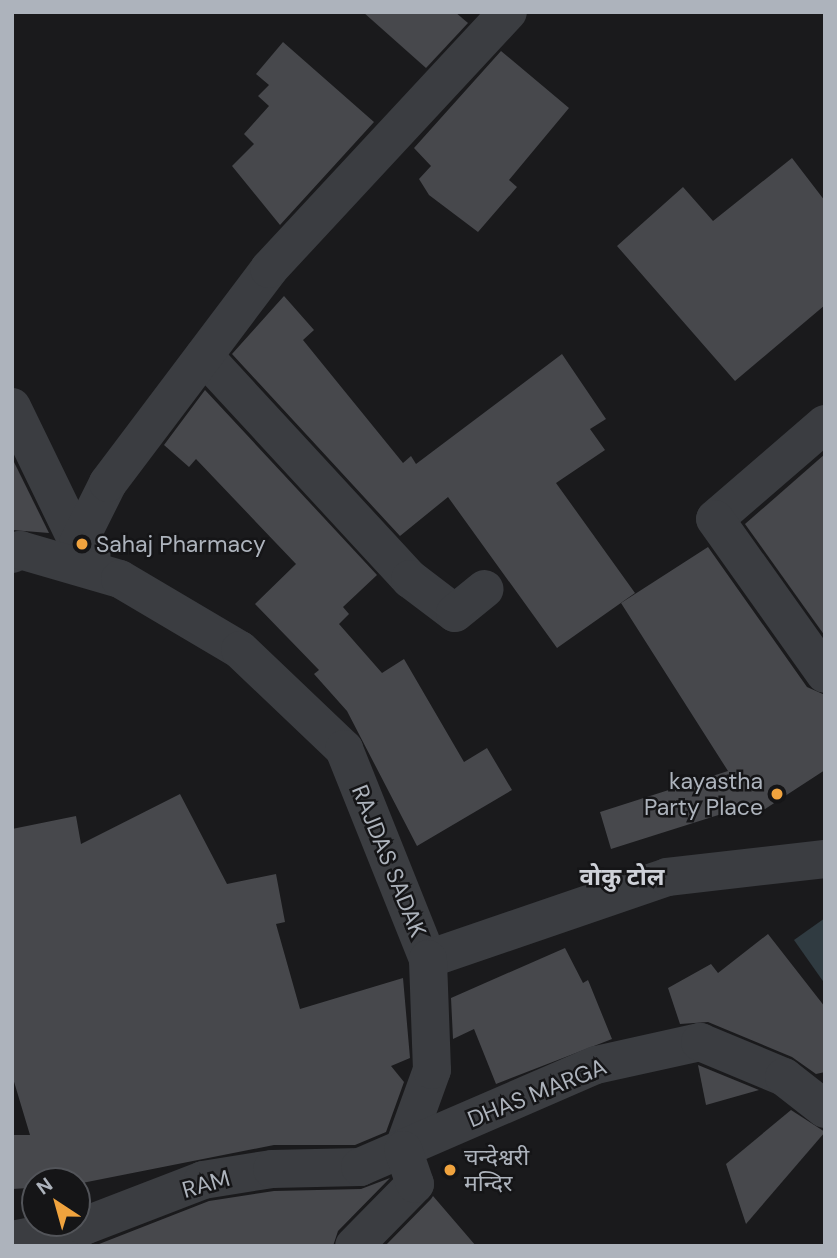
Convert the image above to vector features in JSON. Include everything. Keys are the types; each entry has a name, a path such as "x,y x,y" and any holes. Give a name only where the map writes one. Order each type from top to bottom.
{"street":[{"path":"78,543 108,483 293,242 508,12"},
{"path":"204,356 410,579 455,613 485,589"},
{"path":"12,407 78,543 120,579"},
{"path":"825,424 715,519 825,674"},
{"name":"RAJDAS SADAK","path":"12,554 20,550 120,579 240,650 344,749 428,959 667,877 825,859"},
{"path":"354,1246 415,1184 402,1150 432,1070 428,959"},
{"name":"DHAS MARGA","path":"402,1150 596,1065 700,1042 783,1077 825,1109"},
{"name":"RAM","path":"12,1240 84,1227 203,1180 272,1169 360,1167 402,1150"}],"shaded area":[{"path":"825,918 825,984 794,940"}],"building":[{"path":"363,12 455,12 468,23 426,68"},
{"path":"283,42 374,122 280,225 232,166 254,144 244,134 269,106 258,96 269,85 256,74"},
{"path":"501,51 569,108 509,180 517,187 478,232 429,195 419,179 431,166 414,148"},
{"path":"792,158 825,201 825,305 735,381 617,246 683,187 713,221"},
{"path":"284,296 314,330 303,340 403,463 411,456 416,464 562,354 606,419 590,429 605,450 556,483 635,593 557,648 448,497 400,536 232,354"},
{"path":"205,390 377,575 343,607 349,614 339,624 382,673 404,659 464,762 487,748 512,790 417,846 347,711 314,674 319,670 255,604 296,564 196,459 189,467 164,445"},
{"path":"825,454 825,636 745,524"},
{"path":"12,458 49,533 12,530"},
{"path":"708,547 807,687 825,695 825,770 756,815 750,805 611,849 600,812 728,771 621,603"},
{"path":"180,794 227,884 276,874 285,922 276,924 300,1009 403,978 410,1058 391,1066 404,1082 386,1132 355,1145 274,1145 91,1181 91,1167 21,1167 21,1188 12,1189 12,1135 30,1135 12,1075 12,829 76,816 81,844"},
{"path":"768,934 825,1007 825,1072 816,1074 792,1057 708,1022 680,1024 668,988 711,964 718,973"},
{"path":"565,948 583,983 588,980 612,1039 496,1084 474,1029 453,1039 451,998"},
{"path":"698,1065 759,1090 706,1105"},
{"path":"791,1110 825,1132 746,1224 726,1164"},
{"path":"390,1178 338,1231 333,1246 94,1246 209,1201 274,1191 361,1189"},
{"path":"433,1196 476,1246 385,1246 431,1199"}],"place":[{"name":"Sahaj Pharmacy","path":"82,544"},
{"name":"kayastha Party Place","path":"777,794"},
{"name":"चन्देश्वरी मन्दिर","path":"450,1170"}],"district":[{"name":"वोकु टोल","path":"622,877"}]}
